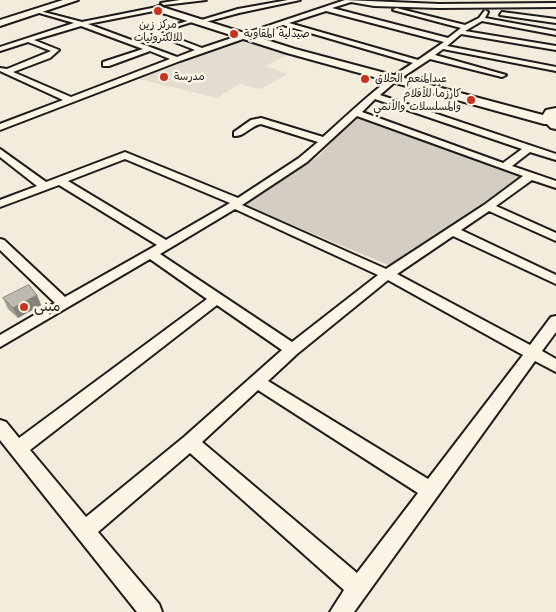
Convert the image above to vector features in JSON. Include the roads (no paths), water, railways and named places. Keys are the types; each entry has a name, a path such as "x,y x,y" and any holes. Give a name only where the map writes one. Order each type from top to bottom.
{"main road":[{"path":"1,19 61,0"},
{"path":"1,19 38,11 73,0"}],"street":[{"path":"0,49 80,23 159,6 203,0"},
{"path":"201,50 154,32 195,21 297,0"},
{"path":"0,127 176,59 351,0 374,4 463,30 556,48"},
{"path":"412,5 422,0"},
{"path":"439,6 460,0"},
{"path":"274,4 293,9"},
{"path":"374,4 439,6 556,5"},
{"path":"159,6 195,21 241,36 392,80 554,116"},
{"path":"439,6 556,33"},
{"path":"508,14 509,6"},
{"path":"326,8 446,44 554,73"},
{"path":"38,11 80,23 176,59"},
{"path":"303,11 313,13"},
{"path":"402,18 410,14"},
{"path":"0,342 236,204 303,160 354,112 392,80 446,44 483,15 508,14 556,21"},
{"path":"386,25 394,21"},
{"path":"282,23 419,63"},
{"path":"3,70 54,52 51,48 30,40"},
{"path":"0,41 12,45"},
{"path":"106,64 150,49"},
{"path":"429,56 502,75"},
{"path":"3,70 71,100"},
{"path":"374,96 477,143 505,166 556,185"},
{"path":"354,112 477,143 529,148 556,157"},
{"path":"237,134 254,122 261,121 325,141"},
{"path":"505,166 529,148"},
{"path":"0,152 44,186"},
{"path":"0,204 121,155 128,155 387,274 556,366"},
{"path":"86,530 190,442 292,350 387,274 453,231 530,176"},
{"path":"60,180 166,245"},
{"path":"488,207 556,237"},
{"path":"453,231 556,280"},
{"path":"0,243 64,304"},
{"path":"151,254 292,350"},
{"path":"18,449 216,299"},
{"path":"341,612 556,321"},
{"path":"258,382 430,490"},
{"path":"0,428 86,530 151,612"},
{"path":"190,442 358,588"}],"place":[{"name":"مركز زين للالكترونيات","path":"158,11"},
{"name":"صيدلية المقاوبة","path":"234,34"},
{"name":"مدرسة","path":"164,77"},
{"name":"عبدالمنعم الحلاق","path":"365,79"},
{"name":"كارزما للأفلام والمسلسلات والأنمي","path":"471,100"},
{"name":"مبنى","path":"24,307"}]}
